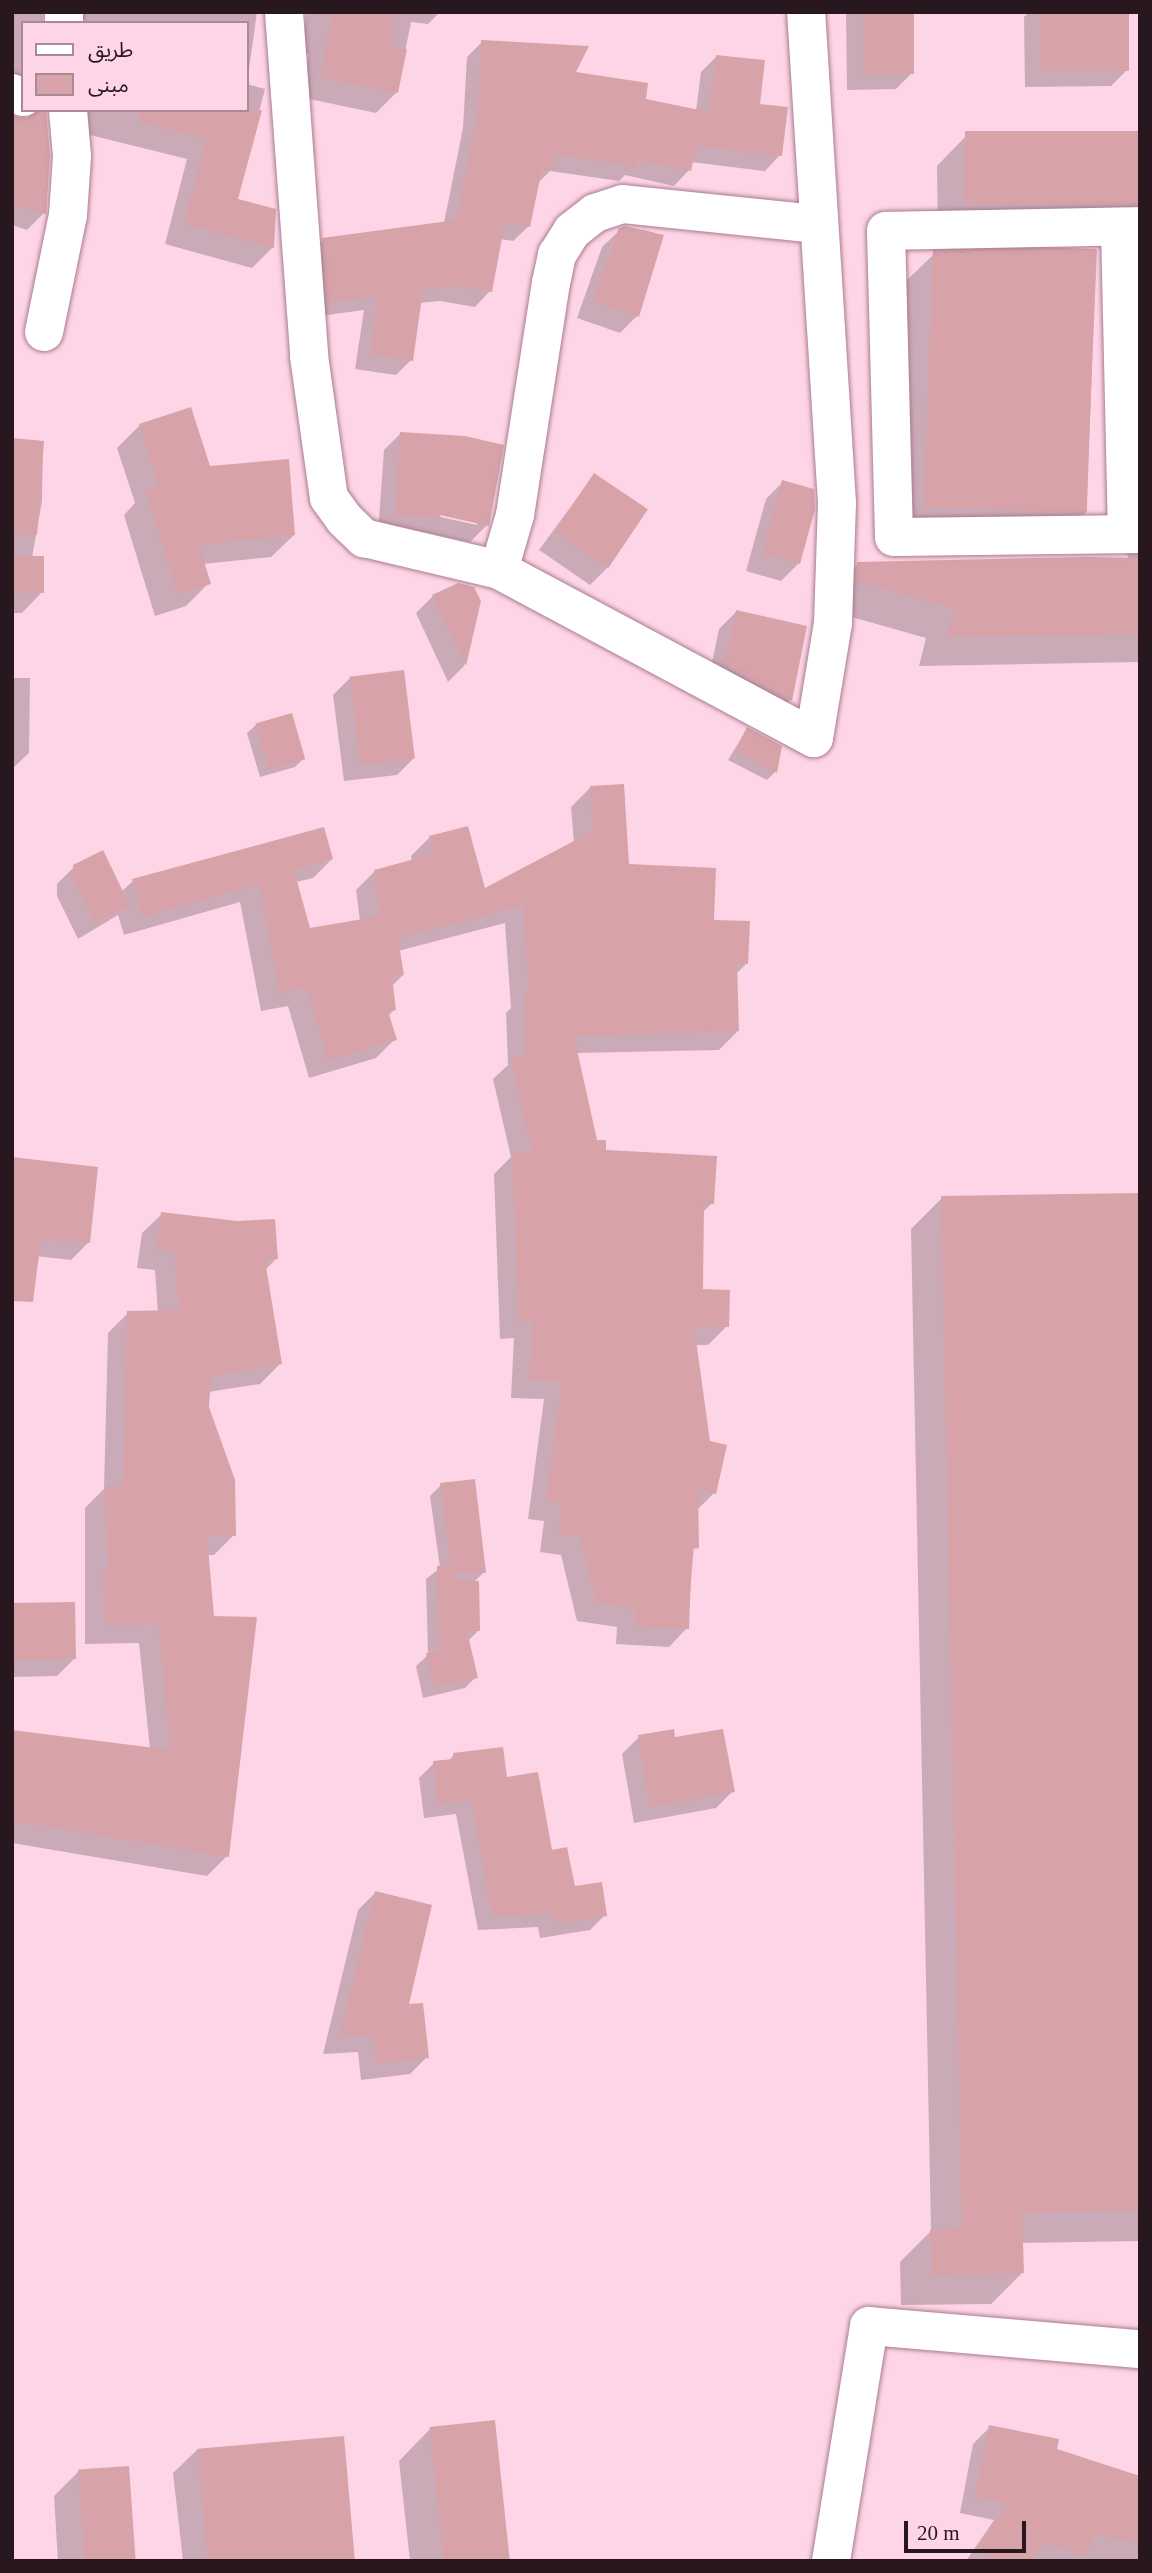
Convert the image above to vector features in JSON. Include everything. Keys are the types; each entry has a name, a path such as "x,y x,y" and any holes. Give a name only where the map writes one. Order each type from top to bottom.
{"street":[{"path":"284,12 309,356 329,498 364,538 499,570 814,738 833,624 837,503 817,224 806,12"},
{"path":"44,332 68,215 72,156 64,112"},
{"path":"499,570 515,516 551,283 557,256 572,231 595,213 623,204 817,224"},
{"path":"1130,227 1133,534 894,537 886,231 1130,227"},
{"path":"831,2561 869,2326 1140,2349"}],"building":[{"path":"333,12 395,12 391,46 407,49 398,93 320,77"},
{"path":"863,12 914,12 914,74 863,74"},
{"path":"1040,12 1129,12 1129,71 1040,71"},
{"path":"481,40 589,46 576,72 648,83 646,99 709,112 716,55 765,60 760,104 788,107 782,156 696,146 691,171 637,160 636,167 554,154 554,170 542,169 530,227 505,222 492,292 456,286 423,290 413,361 370,354 378,296 327,303 322,238 456,220 478,112"},
{"path":"262,110 238,199 276,209 274,248 184,224 206,139 139,122 140,112"},
{"path":"37,112 46,112 50,156 46,214 12,204 12,116 27,118"},
{"path":"965,131 1140,131 1140,204 965,204"},
{"path":"625,226 664,235 639,317 593,301 619,228"},
{"path":"933,243 1096,249 1087,513 924,507"},
{"path":"191,407 210,466 289,459 295,535 199,545 211,584 178,594 145,490 159,487 139,424"},
{"path":"400,432 465,436 504,445 489,526 440,515 441,518 395,515"},
{"path":"12,438 44,441 37,535 12,534"},
{"path":"594,473 648,509 608,568 554,532"},
{"path":"782,480 814,489 815,509 800,564 762,554"},
{"path":"12,556 44,556 44,593 12,593"},
{"path":"1140,558 1140,634 947,637 955,609 856,581 857,562"},
{"path":"458,583 474,587 481,601 466,666 432,595"},
{"path":"736,610 807,626 792,701 724,665"},
{"path":"404,670 415,758 360,765 349,677"},
{"path":"292,713 305,759 269,770 255,723"},
{"path":"747,727 782,746 777,773 735,751"},
{"path":"624,784 629,864 716,868 714,920 750,921 748,964 737,964 739,1031 574,1036 597,1140 606,1140 606,1150 717,1156 714,1204 704,1203 703,1289 730,1290 729,1327 694,1326 710,1441 727,1445 716,1494 698,1490 699,1548 692,1549 689,1629 634,1626 635,1609 596,1602 580,1536 558,1534 562,1503 546,1501 562,1381 529,1380 532,1320 519,1321 512,1154 532,1152 511,1059 526,1055 524,992 529,992 523,905 398,938 404,975 392,977 396,1010 388,1011 397,1040 328,1060 307,988 279,993 259,884 143,917 132,879 324,827 333,859 294,870 310,928 380,916 374,870 433,854 429,836 468,826 485,888 593,831 590,786"},
{"path":"103,850 130,906 95,923 73,878 73,865"},
{"path":"12,1157 98,1167 90,1243 41,1239 33,1302 12,1301"},
{"path":"1140,1193 1140,2211 1022,2213 1024,2273 932,2275 930,2230 962,2229 941,1196"},
{"path":"161,1212 237,1221 275,1219 278,1259 265,1260 282,1364 211,1376 209,1407 235,1480 236,1536 207,1536 214,1616 257,1617 229,1857 12,1821 12,1730 171,1750 158,1624 105,1625 103,1568 108,1568 104,1487 123,1486 127,1311 179,1310 174,1251 156,1249"},
{"path":"475,1479 486,1573 453,1573 455,1581 479,1581 480,1631 467,1631 478,1678 434,1687 426,1653 439,1651 437,1566 451,1565 440,1483"},
{"path":"75,1602 76,1659 13,1660 12,1603"},
{"path":"674,1729 675,1737 723,1729 735,1792 650,1807 638,1735"},
{"path":"503,1747 507,1777 538,1772 552,1850 567,1847 575,1886 602,1882 607,1916 555,1924 553,1913 492,1916 471,1800 438,1804 433,1761 454,1759 453,1753"},
{"path":"375,1891 432,1905 409,2004 423,2003 429,2058 377,2064 374,2035 339,2038"},
{"path":"495,2420 510,2561 443,2561 429,2427"},
{"path":"989,2425 1059,2439 1057,2449 1140,2476 1140,2544 1095,2534 1087,2556 1044,2542 1031,2561 997,2561 978,2548 1008,2504 975,2497"},
{"path":"344,2436 355,2561 207,2561 198,2449"},
{"path":"129,2466 136,2561 85,2561 78,2470"}]}
